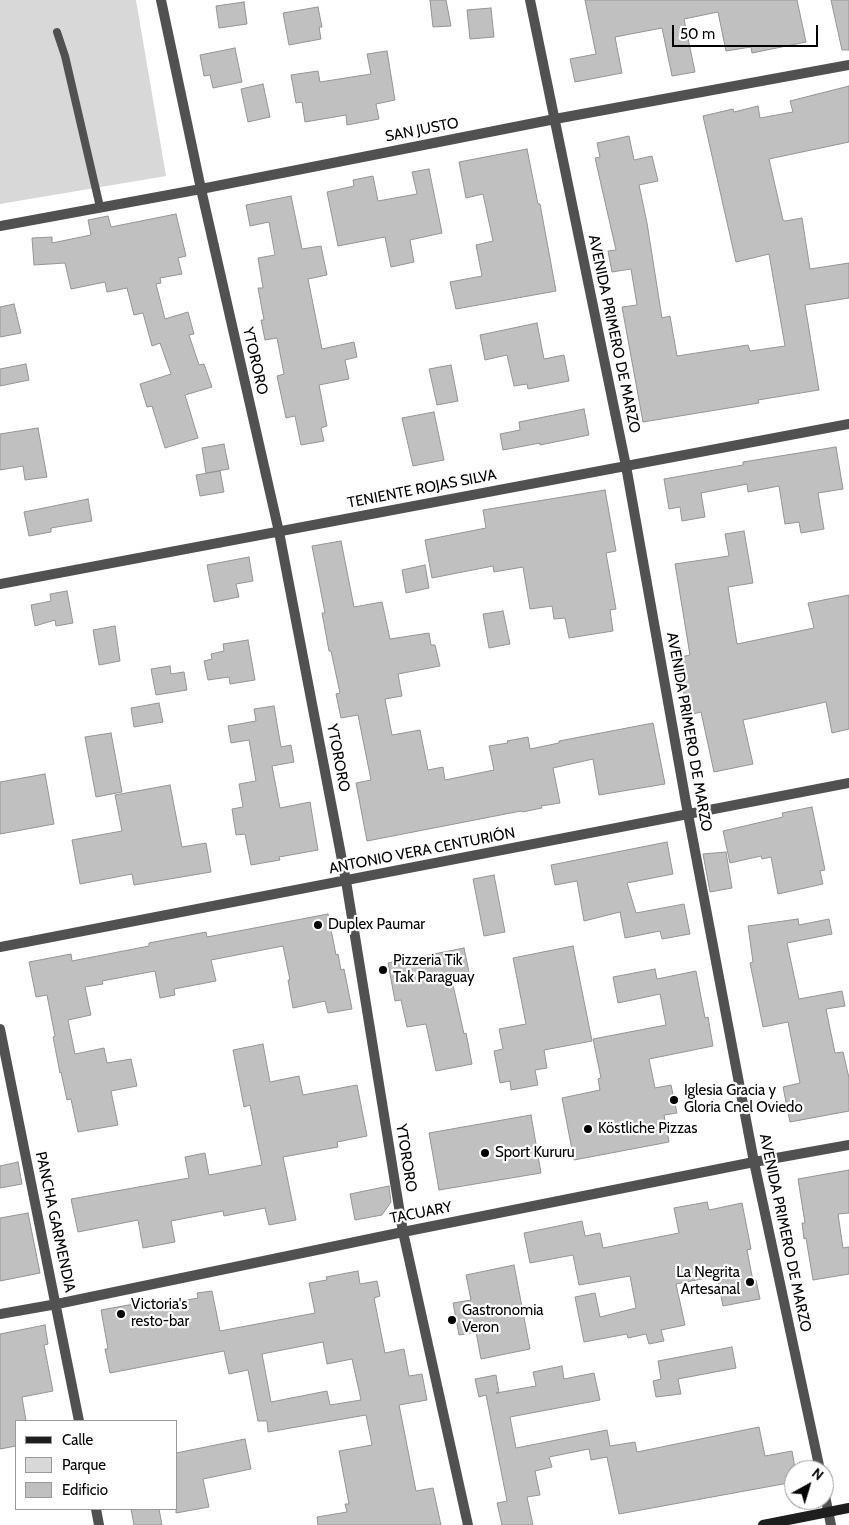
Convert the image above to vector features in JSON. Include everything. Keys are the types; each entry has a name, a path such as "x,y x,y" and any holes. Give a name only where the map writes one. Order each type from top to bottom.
{"main road":[{"path":"764,1525 849,1508"}],"street":[{"name":"YTORORO","path":"161,0 200,189 279,532 346,881 403,1232 468,1525"},
{"name":"AVENIDA PRIMERO DE MARZO","path":"530,0 626,466 688,814 754,1162 818,1460"},
{"name":"SAN JUSTO","path":"0,226 200,189 555,119 849,65"},
{"name":"TENIENTE ROJAS SILVA","path":"0,584 849,424"},
{"name":"ANTONIO VERA CENTURIÓN","path":"0,947 849,783"},
{"name":"PANCHA GARMENDIA","path":"0,1029 57,1304 79,1420"},
{"name":"TACUARY","path":"0,1314 754,1162 849,1145"},
{"path":"96,1510 99,1525"},
{"path":"828,1512 831,1525"}],"lane":[{"path":"57,32 66,56 100,207"}],"green space":[{"path":"0,0 136,0 166,176 0,204"}],"building":[{"path":"430,0 446,0 451,26 433,27"},
{"path":"585,0 797,0 806,42 752,53 751,47 726,51 718,12 684,19 695,72 672,76 662,28 615,37 622,73 575,82 570,59 596,54"},
{"path":"831,0 849,0 849,50 842,50"},
{"path":"244,2 247,24 219,28 216,6"},
{"path":"318,7 322,27 319,27 321,39 289,45 283,13"},
{"path":"491,8 494,37 470,39 467,10"},
{"path":"235,48 242,82 213,88 210,75 204,76 200,55"},
{"path":"387,51 395,100 376,104 379,119 347,125 346,115 305,122 302,102 296,103 291,75 318,71 320,82 371,74 367,54"},
{"path":"263,84 270,117 248,122 241,89"},
{"path":"849,86 849,142 769,159 783,220 802,218 810,269 849,263 849,298 805,305 819,390 758,400 759,403 643,422 622,307 637,305 631,269 612,272 608,251 616,250 595,158 600,157 597,143 629,136 634,160 652,156 658,181 639,185 662,318 670,316 677,356 748,345 750,351 785,346 769,254 736,262 703,116 733,109 734,112 758,106 760,118 793,112 790,101"},
{"path":"527,149 538,204 540,204 556,291 456,309 450,282 482,276 476,245 493,241 483,194 466,198 459,162"},
{"path":"429,169 442,233 410,240 414,262 391,267 385,237 338,246 327,192 354,186 353,180 373,176 378,201 417,194 412,172"},
{"path":"291,196 302,249 321,246 327,275 308,279 322,349 354,342 357,357 345,360 349,379 319,385 327,426 321,428 324,441 301,445 295,416 286,418 277,376 284,374 277,338 265,340 261,320 264,320 258,288 263,288 258,258 275,255 269,222 250,226 246,205"},
{"path":"176,214 186,256 178,258 182,274 160,278 161,283 156,284 165,319 188,312 194,334 189,335 199,365 204,364 212,387 185,395 198,438 165,448 152,406 147,407 140,384 171,374 160,343 152,346 143,313 134,315 127,288 107,292 105,282 71,289 65,263 34,265 32,238 52,237 52,243 91,235 88,220 108,216 111,227"},
{"path":"14,304 21,333 0,337 0,307"},
{"path":"537,323 544,359 564,355 569,381 528,389 527,384 514,386 507,355 485,360 480,335"},
{"path":"26,364 29,380 0,386 0,369"},
{"path":"451,365 458,401 437,405 429,369"},
{"path":"584,409 589,435 503,450 500,434 520,430 519,422"},
{"path":"434,412 444,460 413,466 402,418"},
{"path":"38,428 47,477 25,480 23,466 0,470 0,434"},
{"path":"224,444 229,469 206,473 202,448"},
{"path":"836,447 843,489 818,493 824,529 801,533 799,522 785,524 779,486 748,492 747,484 701,493 705,517 682,521 680,507 669,509 664,479 743,465 743,462"},
{"path":"220,471 224,492 200,496 196,475"},
{"path":"605,490 616,551 606,553 616,609 610,610 613,631 569,638 565,618 554,619 552,606 530,609 523,567 494,572 493,566 432,578 425,540 486,528 483,510"},
{"path":"88,499 92,521 51,528 51,532 29,536 24,512"},
{"path":"744,531 753,583 728,587 737,644 814,628 808,603 849,595 849,729 832,733 826,702 743,720 753,764 714,772 701,712 689,715 676,658 690,655 675,564 729,556 725,534"},
{"path":"341,541 354,607 382,602 390,639 429,633 431,645 435,645 440,666 398,674 402,696 385,699 392,735 420,730 428,770 443,767 445,780 494,770 489,746 528,737 530,749 559,743 559,741 653,723 665,784 599,795 593,759 553,768 560,803 367,841 356,783 371,780 358,715 341,718 336,694 340,693 331,651 329,651 322,613 325,613 312,546"},
{"path":"249,557 253,581 236,584 239,597 214,602 207,565"},
{"path":"425,565 429,588 406,593 402,570"},
{"path":"67,591 73,623 56,626 55,620 35,626 31,605 51,601 50,594"},
{"path":"503,611 510,644 489,648 483,614"},
{"path":"115,626 120,661 99,665 93,630"},
{"path":"248,640 255,680 230,684 229,677 208,680 204,661 212,659 211,654 224,651 223,644"},
{"path":"170,666 171,674 184,672 187,690 156,695 151,669"},
{"path":"159,703 163,722 134,727 131,708"},
{"path":"274,706 281,747 291,745 294,762 272,766 280,808 310,802 318,850 279,857 280,860 251,865 245,834 236,835 232,809 243,807 239,784 256,781 249,740 231,743 228,726 256,721 254,709"},
{"path":"111,733 122,792 96,797 85,737"},
{"path":"45,774 54,824 0,834 0,782"},
{"path":"170,785 182,847 206,843 211,872 134,885 132,874 80,884 72,840 122,831 115,795"},
{"path":"812,807 825,870 820,871 823,884 778,894 771,857 762,859 761,856 730,863 723,831 783,817 782,813"},
{"path":"667,842 673,874 627,883 636,913 684,904 690,934 662,939 660,931 625,938 620,912 584,921 577,881 555,885 551,865"},
{"path":"726,852 732,888 710,892 703,854"},
{"path":"494,875 505,932 484,936 473,879"},
{"path":"328,914 336,955 338,954 341,970 344,969 352,1009 328,1013 325,1001 293,1008 283,946 211,960 216,981 174,989 175,995 160,998 155,971 102,981 103,984 85,987 91,1015 68,1020 75,1054 104,1048 107,1063 131,1059 137,1086 111,1091 118,1125 78,1132 71,1099 67,1100 60,1073 47,995 36,997 29,962 71,954 72,961 149,946 149,943 206,932 207,937"},
{"path":"798,919 799,925 829,919 832,934 787,943 799,999 842,991 845,1006 826,1009 835,1053 843,1052 849,1078 849,1111 790,1122 783,1087 800,1083 788,1022 763,1027 750,963 753,962 748,926"},
{"path":"573,946 592,1041 544,1050 547,1068 535,1070 538,1085 511,1090 510,1081 500,1083 494,1051 503,1049 499,1029 526,1024 513,958"},
{"path":"464,948 469,972 451,976 472,1064 436,1071 426,1024 407,1027 401,1000 395,1001 388,963"},
{"path":"655,969 657,979 696,971 705,1018 708,1017 713,1046 649,1059 655,1088 671,1085 677,1113 664,1115 669,1142 574,1160 562,1098 600,1090 598,1079 601,1078 593,1039 666,1025 660,994 618,1003 613,977"},
{"path":"263,1044 270,1082 299,1076 303,1095 357,1085 367,1136 337,1142 338,1147 283,1157 296,1220 269,1225 265,1208 224,1216 223,1211 171,1221 175,1242 143,1248 138,1220 78,1232 71,1199 189,1178 185,1157 205,1153 209,1175 262,1165 250,1105 244,1107 233,1050"},
{"name":"Sport Kururu","path":"531,1115 541,1173 439,1190 429,1133"},
{"path":"18,1162 22,1184 0,1188 0,1166"},
{"path":"849,1170 849,1213 838,1214 843,1248 849,1247 849,1274 813,1280 806,1238 804,1239 802,1223 805,1223 798,1179"},
{"path":"389,1186 391,1202 382,1215 355,1220 350,1194"},
{"path":"707,1202 709,1210 742,1203 751,1249 747,1250 753,1281 756,1280 760,1299 723,1306 717,1276 676,1284 685,1325 661,1330 664,1341 649,1344 646,1334 628,1338 627,1334 584,1342 575,1297 595,1293 600,1317 636,1308 630,1276 579,1285 573,1255 530,1263 524,1233 582,1221 585,1236 600,1233 603,1248 679,1233 674,1208"},
{"path":"28,1213 40,1273 0,1281 0,1218"},
{"path":"514,1265 530,1349 481,1359 476,1332 459,1335 453,1303 471,1300 466,1275"},
{"path":"358,1271 360,1284 377,1281 380,1296 374,1298 385,1353 404,1349 409,1376 422,1374 427,1400 399,1405 416,1491 433,1488 441,1525 318,1525 317,1517 347,1512 345,1504 349,1504 339,1451 372,1445 366,1415 268,1432 267,1421 258,1421 248,1370 229,1374 224,1351 110,1373 105,1349 108,1349 101,1310 134,1304 135,1309 198,1298 197,1293 212,1291 220,1331 315,1313 309,1283 327,1280 326,1277","holes":["323,1342 327,1364 352,1359 361,1400 330,1405 327,1391 271,1402 262,1354"]},
{"path":"45,1325 48,1344 44,1345 53,1391 22,1397 26,1420 15,1420 15,1446 0,1449 0,1334"},
{"path":"732,1347 736,1368 678,1379 681,1394 656,1397 653,1381 661,1379 658,1361"},
{"path":"562,1366 564,1379 594,1373 600,1400 510,1417 516,1448 607,1430 610,1446 635,1442 637,1452 759,1427 765,1456 792,1451 794,1460 784,1460 784,1484 619,1514 607,1457 591,1460 589,1449 549,1457 552,1467 535,1471 540,1495 527,1497 533,1525 502,1525 497,1503 507,1501 486,1395 479,1397 475,1379 496,1375 499,1392 536,1386 533,1372"},
{"path":"245,1439 251,1469 203,1479 209,1507 176,1513 176,1510 178,1510 178,1453"},
{"path":"131,1510 159,1510 162,1525 134,1525"}],"place":[{"name":"Duplex Paumar","path":"318,925"},
{"name":"Pizzeria Tik Tak Paraguay","path":"383,970"},
{"name":"Iglesia Gracia y Gloria Cnel Oviedo","path":"674,1100"},
{"name":"Köstliche Pizzas","path":"588,1129"},
{"name":"Sport Kururu","path":"485,1153"},
{"name":"La Negrita Artesanal","path":"750,1282"},
{"name":"Victoria's resto-bar","path":"121,1314"},
{"name":"Gastronomia Veron","path":"452,1320"}]}
